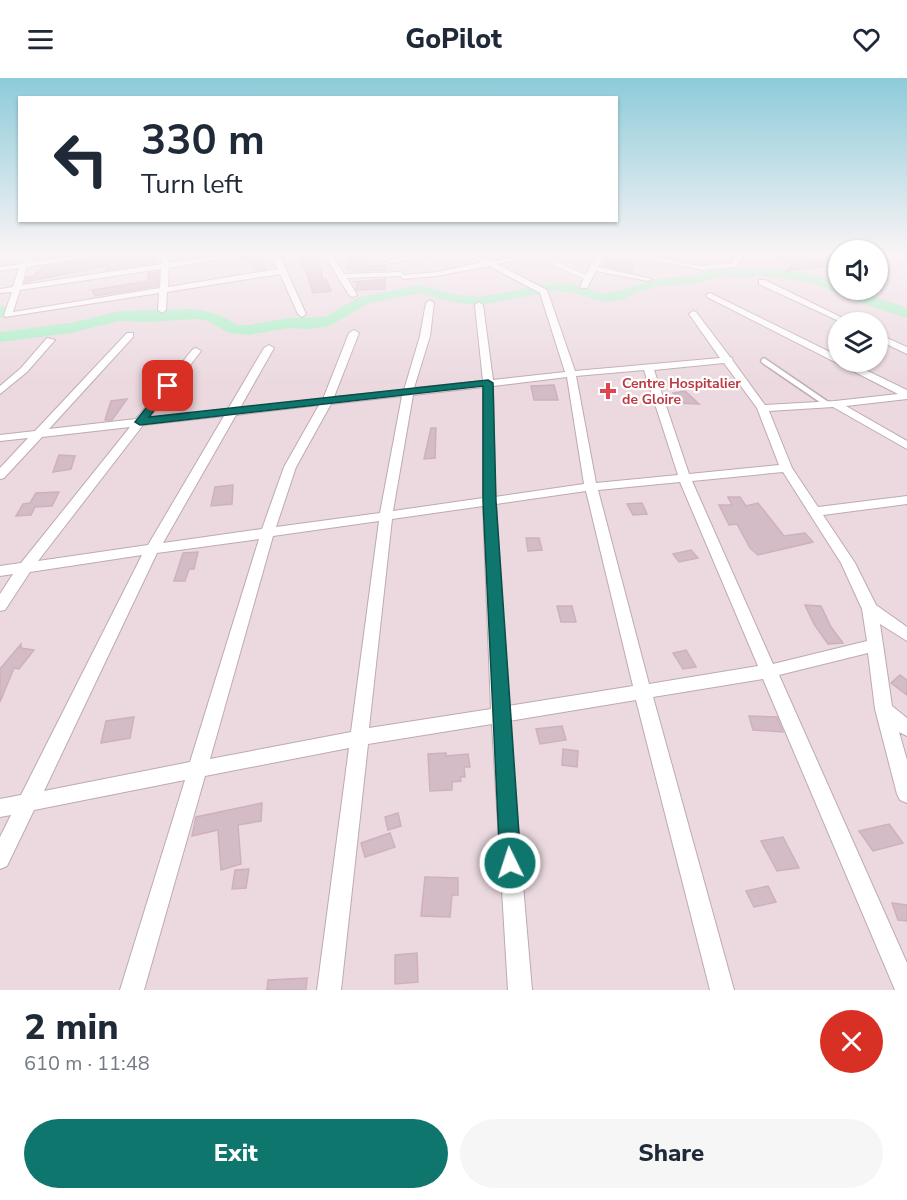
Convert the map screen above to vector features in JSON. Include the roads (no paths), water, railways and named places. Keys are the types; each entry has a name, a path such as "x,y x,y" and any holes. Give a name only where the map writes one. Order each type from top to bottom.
{"street":[{"path":"14,297 8,315 115,297"},
{"path":"162,310 164,297"},
{"path":"294,297 302,314"},
{"path":"542,297 571,374 591,487 722,990"},
{"path":"714,297 828,355"},
{"path":"793,297 828,313"},
{"path":"329,990 386,515 408,392 425,336 430,303"},
{"path":"480,305 488,383 489,501 500,716 520,990"},
{"path":"693,314 729,360 762,408 786,468 848,563 870,609 884,709 907,794"},
{"path":"132,990 268,532 290,467 327,401 354,333"},
{"path":"0,475 130,335"},
{"path":"0,391 24,370 50,340"},
{"path":"888,342 907,351"},
{"path":"0,859 26,802 152,550 269,348"},
{"path":"0,606 24,569 196,351"},
{"path":"0,438 571,374 729,360"},
{"path":"648,367 685,479 907,990"},
{"path":"862,372 907,395"},
{"path":"762,408 831,404 907,395"},
{"path":"831,404 907,446"},
{"path":"0,571 591,487 786,468"},
{"path":"814,512 904,502"},
{"path":"870,609 907,635"},
{"path":"0,808 358,738 770,671 874,645"},
{"path":"884,709 907,728"}],"lane":[{"path":"764,361 831,404"}],"waterway":[{"path":"0,337 71,328 119,316 150,317 195,314 212,317 235,330 249,330 288,323 310,324 329,321 364,300 381,297"},
{"path":"448,297 479,301 504,297"},
{"path":"600,297 615,297"},
{"path":"867,300 907,313"},
{"path":"0,310 3,311 0,313"}],"place":[{"name":"Centre Hospitalier de Gloire","path":"608,391"}]}
